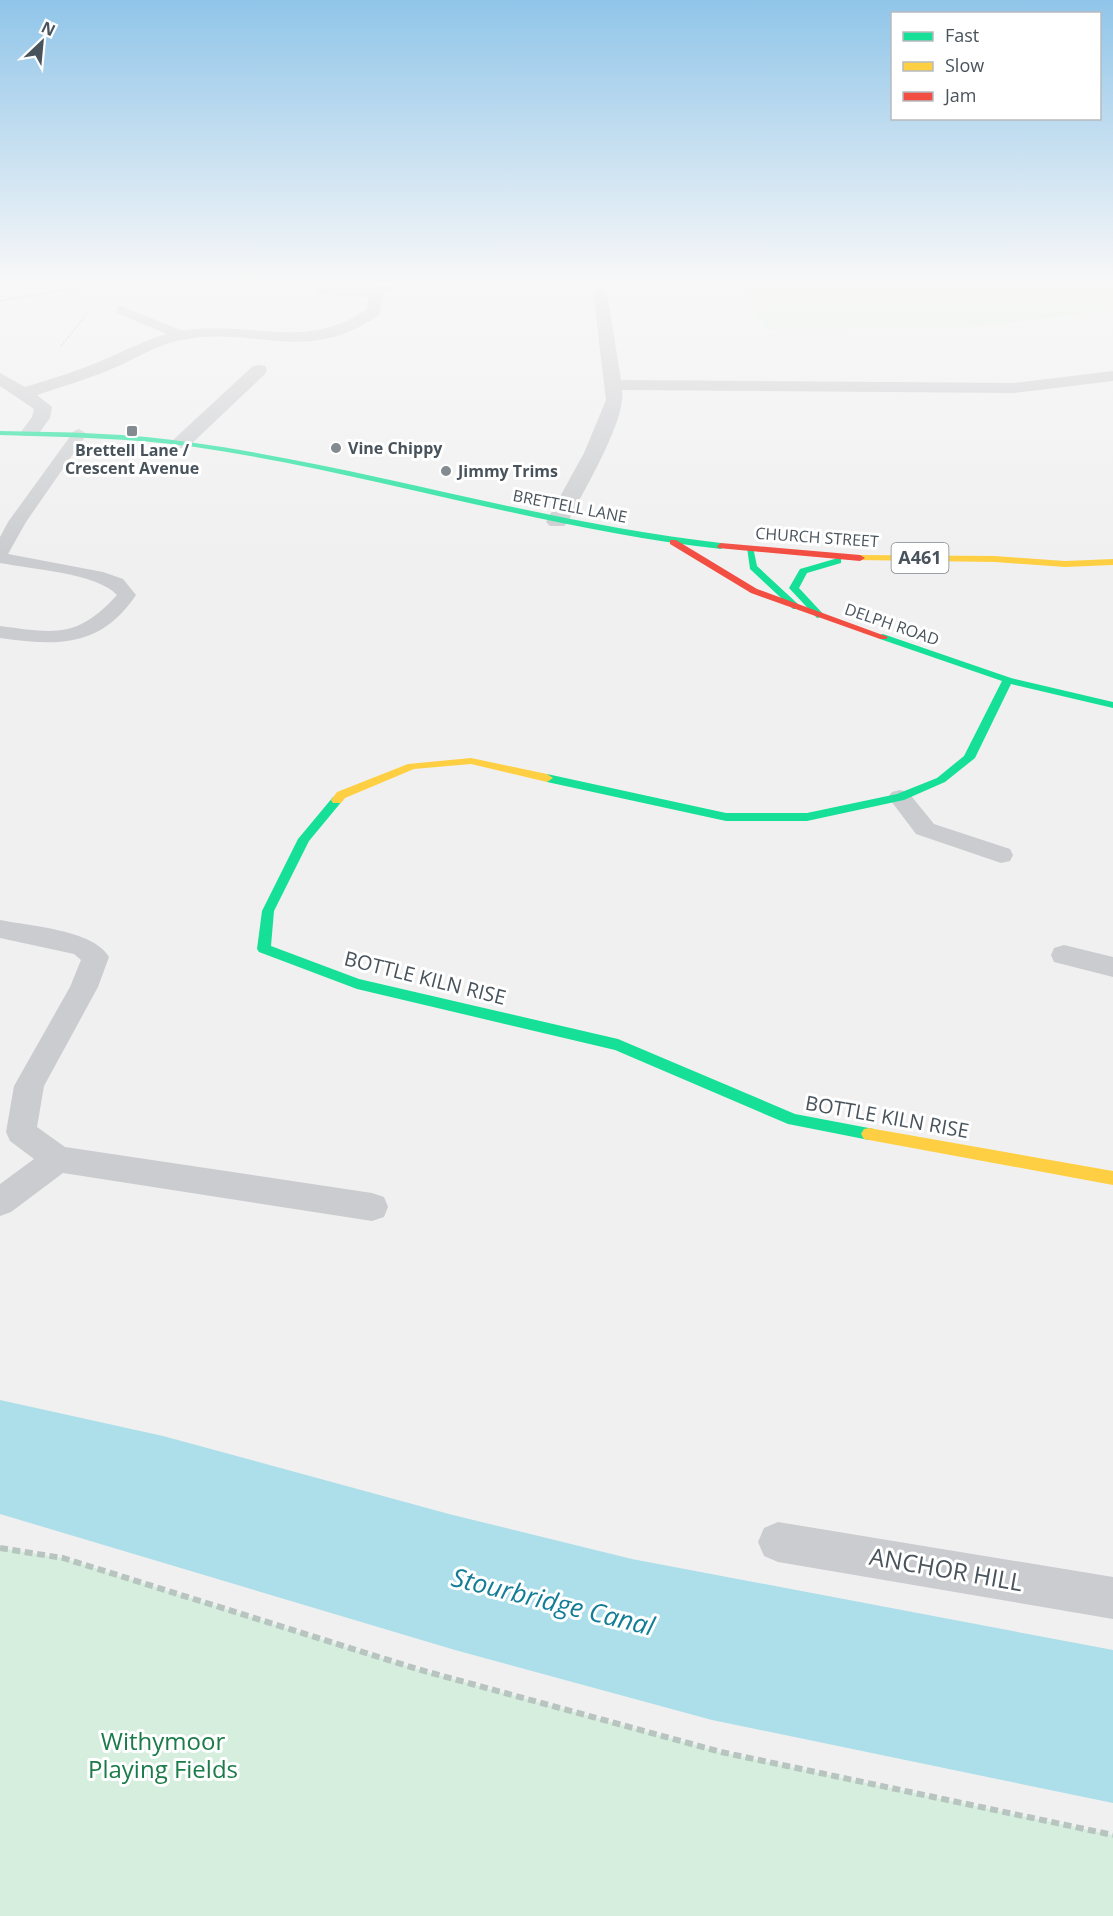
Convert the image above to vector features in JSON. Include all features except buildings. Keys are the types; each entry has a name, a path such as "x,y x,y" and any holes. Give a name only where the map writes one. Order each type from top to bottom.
{"main road":[{"name":"BRETTELL LANE","path":"0,433 79,434 180,444 321,468 557,522 673,542"},
{"name":"CHURCH STREET","path":"673,542 846,558 995,558 1113,548"},
{"name":"DELPH ROAD","path":"673,542 754,591 820,616 1008,680 1113,705"},
{"path":"750,549 753,567 796,607"},
{"path":"820,616 794,588 803,571 846,558"},
{"name":"CHURCH STREET","path":"995,558 1065,564 1113,562"},
{"name":"BOTTLE KILN RISE","path":"1008,680 969,758 941,780 900,797 807,817 726,817 471,761 412,766 341,795 304,839 268,912 264,949 357,984 618,1045 793,1120 1113,1178"}],"street":[{"path":"24,393 79,374"},
{"path":"180,444 254,374"},
{"path":"557,522 594,453 615,400 611,374"},
{"path":"612,385 1014,388 1113,376"},
{"path":"0,378 43,407 41,418 30,432"}],"lane":[{"path":"0,553 17,522 79,434"},
{"path":"0,558 96,576 116,583 127,595 112,613 84,634 64,639 0,632"},
{"path":"900,797 925,829 1001,855"},
{"path":"0,929 82,946 96,957 84,987 29,1086 21,1132 58,1160 372,1207"},
{"path":"1064,955 1113,967"},
{"path":"0,1202 58,1160"},
{"name":"ANCHOR HILL","path":"778,1542 1113,1598"}],"path":[{"path":"24,393 39,374"},
{"path":"0,1548 63,1558 417,1669 721,1752 1113,1835"}],"green space":[{"name":"Withymoor Playing Fields","path":"0,1548 63,1558 417,1669 721,1752 1113,1835 1113,1916 0,1916"}],"water":[{"name":"Stourbridge Canal","path":"0,1400 163,1436 449,1514 632,1559 1113,1650 1113,1803 712,1720 455,1650 0,1514"}],"traffic: fast":[{"path":"0,433 108,436 197,445 370,478 569,523 721,546"},
{"path":"750,549 753,567 796,607"},
{"path":"820,616 794,588 803,571 838,561"},
{"path":"883,637 1008,680 1113,705"},
{"path":"547,778 726,817 807,817 900,797 941,780 969,758 1008,680"},
{"path":"337,800 304,839 268,911 264,949 357,984 618,1045 793,1120 869,1134"}],"traffic: slow":[{"path":"860,558 995,559 1065,564 1113,562"},
{"path":"337,800 341,795 412,766 471,761 547,778"},
{"path":"869,1134 1113,1178"}],"traffic: jam":[{"path":"673,542 754,591 883,637"},
{"path":"721,546 860,558"}],"place":[{"name":"Brettell Lane / Crescent Avenue","path":"132,431"},
{"name":"Vine Chippy","path":"336,448"},
{"name":"Jimmy Trims","path":"446,471"}]}
